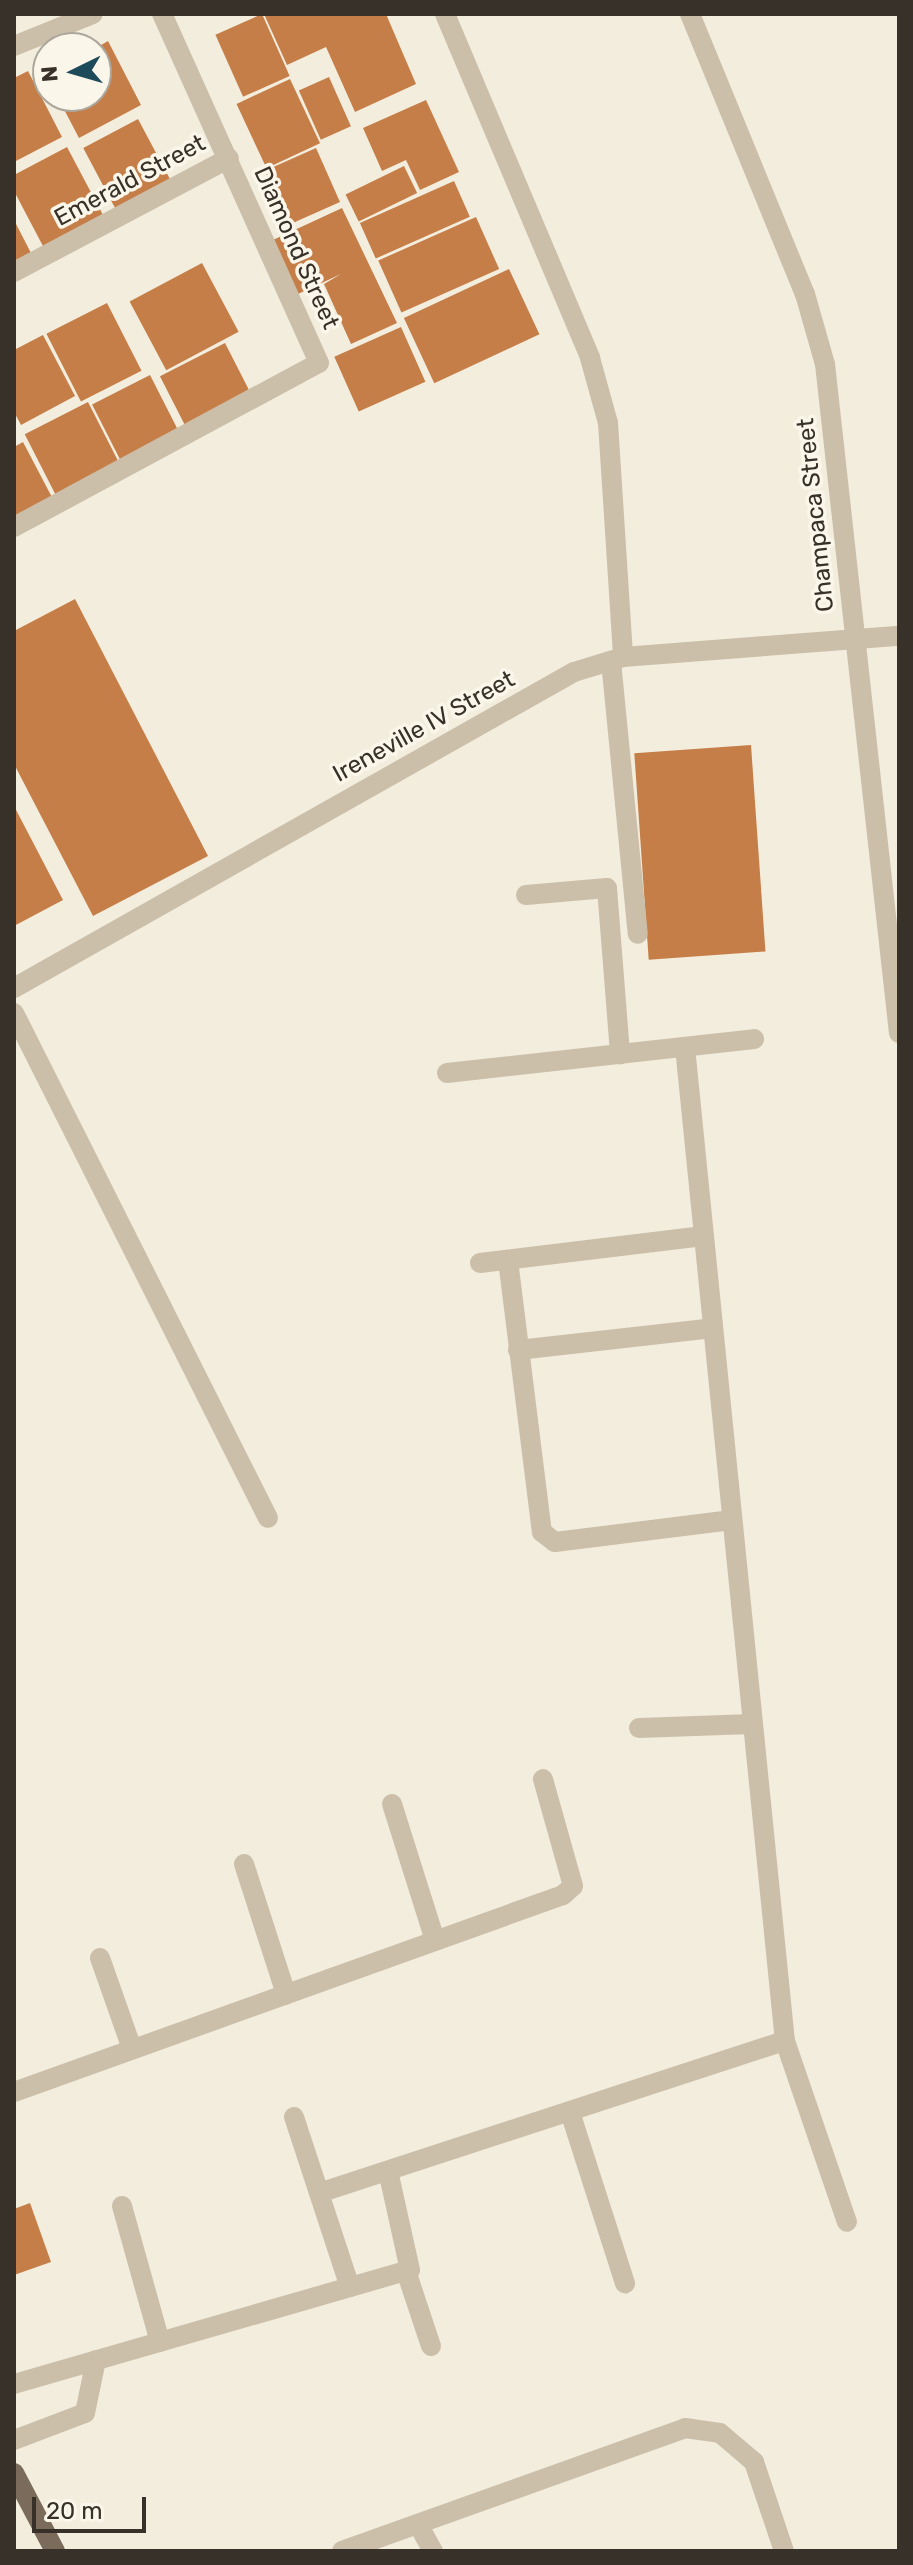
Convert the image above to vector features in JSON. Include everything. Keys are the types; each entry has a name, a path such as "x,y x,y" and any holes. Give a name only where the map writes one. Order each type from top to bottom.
{"main road":[{"path":"14,2473 55,2551"}],"street":[{"path":"14,46 93,14"},
{"name":"Diamond Street","path":"14,527 319,363 162,14"},
{"path":"445,14 590,358 608,423 617,659 638,934"},
{"name":"Champaca Street","path":"690,14 805,294 825,364 899,1033"},
{"name":"Emerald Street","path":"14,272 229,158"},
{"name":"Ireneville IV Street","path":"14,988 574,672 617,659 899,636"},
{"path":"526,895 607,888 620,1054"},
{"path":"14,1013 268,1518"},
{"path":"447,1073 754,1039"},
{"path":"685,1047 785,2041 847,2222"},
{"path":"480,1263 703,1236"},
{"path":"508,1260 539,1520 548,1537 567,1541 732,1520"},
{"path":"518,1350 713,1328"},
{"path":"639,1728 752,1724"},
{"path":"14,2092 435,1940 573,1886 543,1779"},
{"path":"392,1804 435,1940"},
{"path":"244,1864 286,1994"},
{"path":"100,1958 132,2049"},
{"path":"319,2193 785,2041"},
{"path":"570,2112 625,2283"},
{"path":"294,2117 350,2287"},
{"path":"14,2384 406,2271 413,2260 388,2171"},
{"path":"122,2206 160,2342"},
{"path":"406,2271 431,2346"},
{"path":"14,2440 85,2413 96,2360"},
{"path":"342,2551 419,2526 685,2428 720,2433 754,2462 784,2551"},
{"path":"419,2526 433,2551"}],"building":[{"path":"262,14 290,76 243,97 215,35"},
{"path":"264,14 386,14 416,84 355,112 326,47 287,65"},
{"path":"112,49 141,105 79,138 65,112 112,112"},
{"path":"28,71 32,79 32,112 49,112 62,137 14,162 14,78"},
{"path":"329,77 351,126 321,140 299,90"},
{"path":"290,79 320,143 267,168 237,104"},
{"path":"426,100 459,172 420,190 406,160 382,171 363,128"},
{"path":"138,119 171,181 116,210 83,148"},
{"path":"67,147 104,217 44,248 14,191 14,175"},
{"path":"316,148 340,202 289,225 265,171"},
{"path":"404,166 417,193 359,221 346,194"},
{"path":"454,181 470,217 376,259 360,223"},
{"path":"342,208 397,323 351,344 324,284 341,274 298,294 273,240"},
{"path":"476,217 499,269 401,313 378,261"},
{"path":"14,220 32,255 14,264"},
{"path":"202,263 239,332 166,370 130,301"},
{"path":"509,269 539,334 434,383 404,318"},
{"path":"107,303 142,371 81,402 46,334"},
{"path":"401,327 425,382 359,412 334,357"},
{"path":"43,335 75,396 21,425 14,412 14,350"},
{"path":"225,343 252,396 187,429 160,376"},
{"path":"150,375 180,433 122,462 92,405"},
{"path":"88,402 122,469 59,501 25,434"},
{"path":"23,442 55,503 14,524 14,447"},
{"path":"75,599 208,856 93,916 14,764 14,631"},
{"path":"751,745 765,951 649,960 634,753"},
{"path":"14,806 63,900 14,926"},
{"path":"30,2203 51,2262 14,2275 14,2209"}]}
